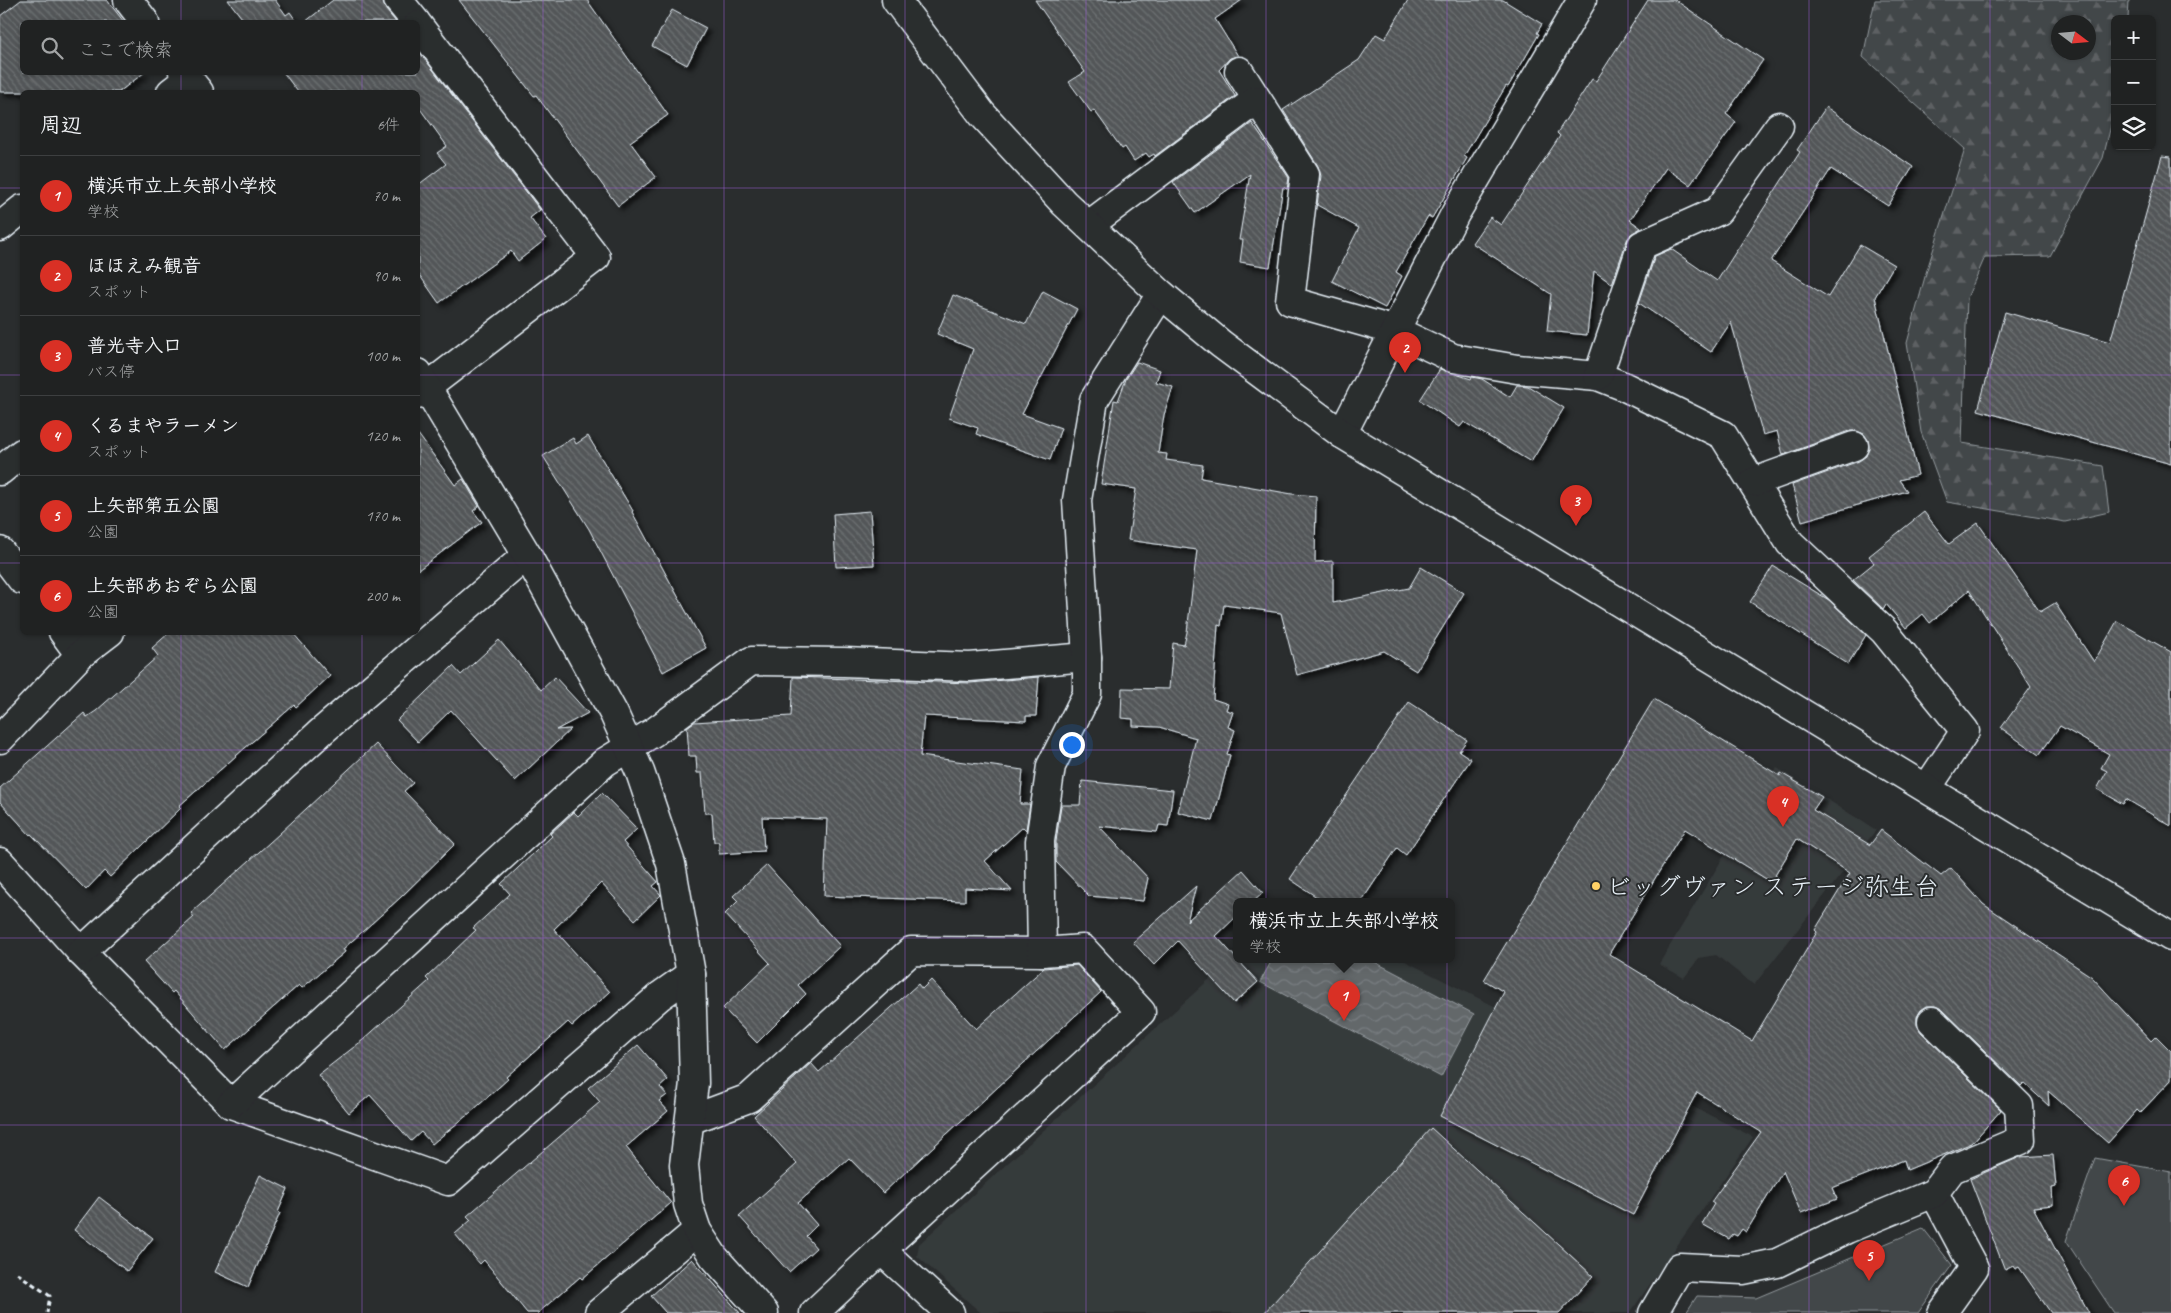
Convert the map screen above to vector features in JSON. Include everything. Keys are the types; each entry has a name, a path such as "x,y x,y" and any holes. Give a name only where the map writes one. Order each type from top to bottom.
{"street":[{"path":"128,0 143,20"},
{"path":"398,0 414,20"},
{"path":"896,0 982,114 1064,203 1161,294 1221,344 1342,434 2171,937"},
{"path":"1342,434 1455,214 1582,0"},
{"path":"420,28 596,257 421,384 527,555 630,745 671,864 691,974 694,1084 684,1165 688,1204 697,1231 714,1257 764,1313"},
{"path":"1238,71 1305,174 1290,301 1396,331 1453,358 1517,368 1598,376 1623,386 1723,435 1754,482 1790,544 1884,631 1966,731 1927,788"},
{"path":"1089,226 1256,100"},
{"path":"1598,376 1642,245 1718,211 1779,126"},
{"path":"0,227 20,211"},
{"path":"1042,952 1040,841 1051,766 1087,694 1087,657 1077,500 1094,400 1161,294"},
{"path":"1754,482 1854,446"},
{"path":"0,471 20,455"},
{"path":"0,551 20,577"},
{"path":"80,952 321,732 527,555"},
{"path":"65,635 80,655"},
{"path":"0,739 80,655 106,635"},
{"path":"231,1104 605,762 654,732 750,661 844,662 970,667 1087,657"},
{"path":"0,862 80,952 231,1104 448,1181 660,996 691,974"},
{"path":"690,1120 749,1098 911,951 1042,952 1083,949 1141,1012 814,1313"},
{"path":"1653,1313 1680,1267 1743,1270 1777,1263 1847,1229 1934,1193 1952,1169 2021,1140 2019,1106 1932,1021"},
{"path":"1934,1193 1974,1268 1942,1313"},
{"path":"599,1313 697,1231"},
{"path":"881,1250 950,1313"}],"path":[{"path":"18,1274 50,1296 47,1313"}],"shaded area":[{"path":"1777,768 1876,830 1754,985 1716,955 1699,958 1684,978 1659,964"},
{"path":"1233,958 1233,963 1409,963 1753,1137 1630,1313 981,1313 917,1256 919,1244"}],"green space":[{"path":"1875,0 2129,0 2128,15 2111,15 2111,125 2103,158 2050,256 1985,257 1967,298 1962,443 2103,466 2109,512 2065,522 1947,502 1921,432 1907,343 1926,273 1965,149 1863,57"},
{"path":"2095,1158 2171,1172 2171,1313 2114,1313 2066,1241"},
{"path":"1923,1228 1952,1265 1918,1313 1686,1313 1697,1296 1756,1298"}],"water":[{"path":"1270,963 1377,963 1474,1014 1441,1077 1260,982"}],"building":[{"path":"21,0 107,0 122,20 20,20 20,75 141,75 122,90 20,90 20,92 0,92 0,16"},
{"path":"228,0 275,0 286,15 290,12 296,20 243,20"},
{"path":"333,0 382,0 386,10 394,20 308,20"},
{"path":"459,0 587,0 668,115 630,142 656,177 618,206 536,95 534,96"},
{"path":"1035,0 1242,0 1215,19 1238,56 1230,58 1219,70 1235,96 1155,156 1154,154 1149,157 1146,153 1134,161 1125,147 1122,149 1094,110 1091,112 1069,82 1085,72"},
{"path":"1408,0 1503,0 1542,24 1537,33 1539,34 1508,87 1506,86 1464,156 1467,158 1432,218 1428,216 1396,272 1402,276 1385,308 1332,281 1359,228 1317,205 1321,176 1318,166 1283,110 1359,60 1376,34 1385,39"},
{"path":"1648,0 1675,0 1763,60 1726,114 1736,122 1690,185 1666,168 1630,220 1641,228 1631,234 1627,240 1612,284 1594,271 1587,335 1547,331 1551,294 1472,243 1490,217 1501,225 1560,136 1557,133 1592,79 1596,81"},
{"path":"672,10 706,28 687,65 652,46"},
{"path":"420,53 540,210 530,218 546,239 518,261 511,251 439,303 420,276 420,184 446,164 437,153 447,146 420,109 420,90 296,90 285,75 420,75"},
{"path":"1826,107 1913,167 1888,206 1831,169 1771,261 1828,297 1860,245 1894,265 1875,297 1918,475 1899,480 1907,491 1802,521 1792,485 1859,461 1866,456 1869,448 1868,440 1864,434 1857,431 1849,431 1783,455 1777,431 1763,435 1731,322 1711,352 1639,303 1655,256 1671,249 1717,281 1800,152 1797,150"},
{"path":"1252,123 1289,178 1287,189 1283,187 1270,267 1240,262 1243,240 1239,240 1250,174 1195,213 1173,182"},
{"path":"2162,156 2171,157 2171,464 1978,410 2005,312 2110,342"},
{"path":"1043,291 1077,309 1022,414 1061,428 1050,460 976,434 978,428 949,418 973,349 937,334 953,295 1026,324"},
{"path":"1137,362 1160,370 1156,382 1173,387 1164,415 1158,453 1167,454 1166,460 1203,465 1201,478 1292,494 1316,496 1315,562 1333,561 1333,603 1409,588 1421,567 1464,593 1416,671 1384,651 1297,675 1281,613 1224,605 1221,626 1218,625 1213,699 1228,704 1226,710 1233,712 1228,727 1235,730 1227,754 1230,755 1213,821 1178,812 1196,738 1159,727 1133,726 1133,719 1121,718 1122,688 1169,689 1173,643 1184,645 1187,632 1197,550 1128,540 1136,489 1101,484 1114,400 1118,401 1126,379"},
{"path":"1440,369 1471,379 1472,377 1482,379 1510,397 1517,385 1528,386 1564,408 1531,462 1464,422 1460,427 1420,400"},
{"path":"588,436 633,511 706,648 663,672 589,529 543,456 573,438 576,444"},
{"path":"420,437 455,485 463,479 479,506 473,511 482,522 420,568"},
{"path":"870,511 874,565 836,567 833,514"},
{"path":"1924,512 1949,544 1978,523 2040,612 2055,603 2094,662 2117,621 2171,652 2171,826 2126,799 2123,804 2097,789 2107,771 2101,768 2109,754 2060,726 2039,755 2001,728 2031,687 1969,590 1930,623 1923,614 1906,628 1886,604 1883,609 1853,580 1874,563 1869,556"},
{"path":"1773,566 1829,600 1866,635 1848,664 1750,602"},
{"path":"167,635 295,635 330,676 296,707 294,705 179,806 181,808 110,877 104,871 86,890 30,835 0,802 0,788 84,713 87,717 96,711 158,656 152,648"},
{"path":"499,640 541,690 555,677 588,713 556,730 571,729 515,781 451,710 418,742 397,720 453,666 461,675"},
{"path":"793,677 970,683 1039,677 1036,716 1026,716 1026,721 924,716 920,756 1023,770 1020,804 1030,804 1026,830 1023,827 985,861 1012,891 965,888 965,901 824,896 827,819 762,817 764,851 719,854 719,842 714,842 712,813 705,813 702,773 697,773 696,756 689,756 687,727 694,722 791,716"},
{"path":"1654,699 1780,776 1781,773 1822,797 1813,810 1870,845 1881,830 1941,876 1951,868 1983,904 2092,977 2151,1041 2156,1036 2171,1051 2171,1080 2140,1113 2137,1110 2108,1143 2048,1091 2049,1106 2024,1083 2021,1086 1943,1010 1935,1006 1927,1006 1921,1010 1917,1017 1917,1025 1921,1032 2001,1110 1972,1143 1907,1170 1904,1160 1832,1188 1837,1199 1801,1213 1783,1171 1746,1232 1742,1229 1737,1236 1733,1234 1729,1239 1702,1224 1714,1204 1711,1202 1761,1132 1697,1092 1633,1215 1440,1116 1504,992 1484,980","holes":["1685,829 1771,882 1797,839 1850,873 1815,930 1817,932 1752,1041 1609,954"]},
{"path":"1409,702 1467,740 1459,751 1471,759 1406,855 1397,848 1364,898 1318,898 1290,879"},
{"path":"376,744 413,783 404,791 455,844 400,898 343,949 345,952 302,988 299,985 225,1050 174,991 172,993 144,962 194,917 191,913"},
{"path":"1082,781 1173,790 1168,826 1159,825 1157,832 1099,826 1148,878 1143,901 1089,896 1056,862 1056,842 1061,805 1080,805"},
{"path":"602,793 637,829 623,842 658,882 653,886 661,895 635,920 601,883 554,929 610,992 572,1026 568,1022 506,1077 508,1079 432,1144 421,1132 411,1141 370,1095 349,1113 318,1075 363,1040 429,981 426,978 476,930 473,928 510,894 501,884 552,836 550,834 574,812 578,816"},
{"path":"767,865 840,946 798,985 806,994 757,1043 723,1008 770,963 725,914 738,901 733,896"},
{"path":"1243,870 1263,893 1257,898 1233,898 1233,920 1216,936 1233,955 1233,963 1241,963 1258,982 1234,1003 1178,941 1154,965 1133,942 1196,886 1187,921"},
{"path":"1077,965 1101,992 883,1193 849,1158 798,1203 817,1225 806,1236 816,1248 789,1272 739,1216 797,1164 754,1116 811,1063 819,1072 918,984 922,989 931,980 976,1029 1044,968"},
{"path":"638,1045 668,1080 660,1087 667,1095 659,1101 668,1111 626,1147 671,1203 582,1279 580,1277 538,1313 527,1313 484,1260 480,1264 455,1234 471,1220 467,1216 600,1102 588,1088"},
{"path":"1431,1128 1593,1276 1559,1313 1264,1313"},
{"path":"2053,1155 2056,1187 2052,1188 2053,1205 2033,1207 2089,1313 2051,1313 2019,1267 2015,1269 2013,1266 2005,1270 1970,1179 2020,1157"},
{"path":"260,1175 288,1189 278,1212 280,1213 248,1287 215,1272"},
{"path":"99,1197 153,1238 127,1271 74,1230"},
{"path":"692,1259 740,1313 666,1313 651,1296"}],"place":[{"name":"ほほえみ観音","path":"1405,373"},
{"name":"普光寺入口","path":"1576,526"},
{"name":"くるまやラーメン","path":"1783,827"},
{"name":"ビッグヴァン ステージ弥生台","path":"1596,886"},
{"name":"横浜市立上矢部小学校","path":"1344,1021"},
{"name":"上矢部あおぞら公園","path":"2124,1206"},
{"name":"上矢部第五公園","path":"1869,1281"}]}
